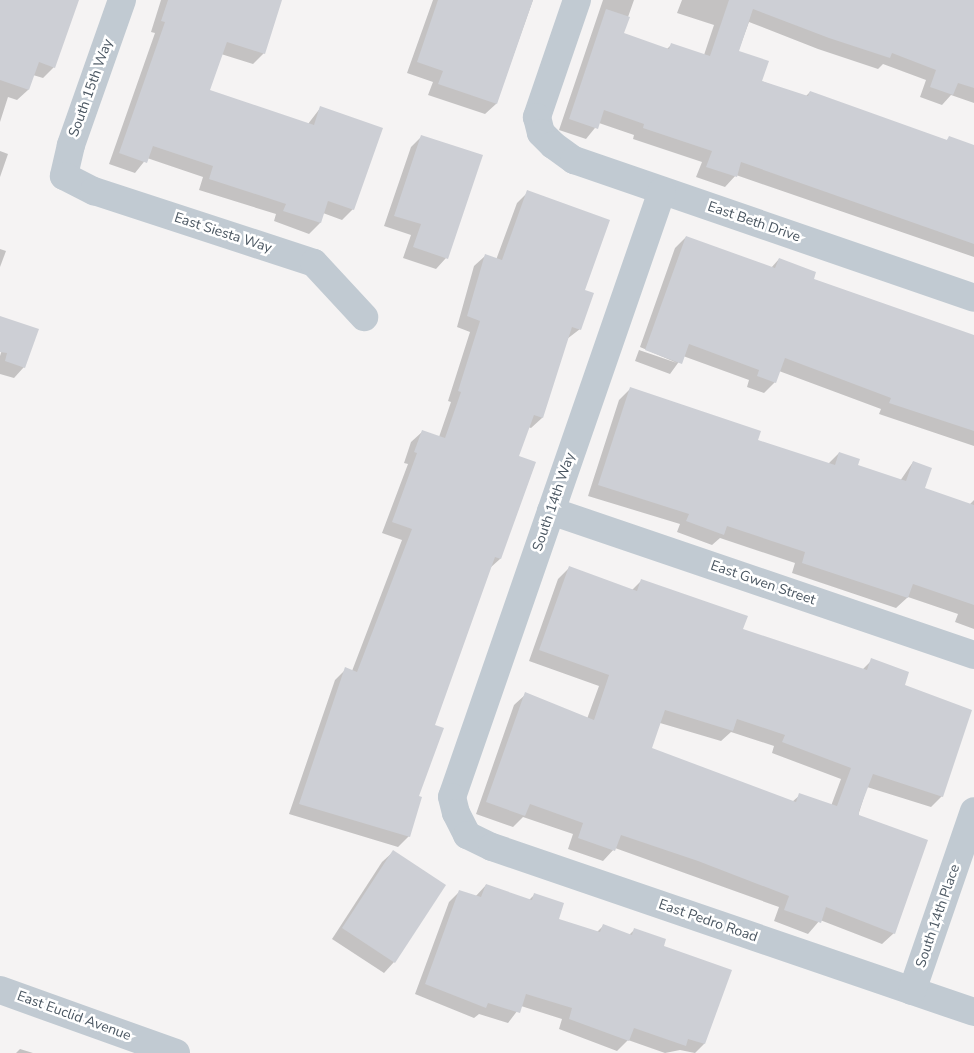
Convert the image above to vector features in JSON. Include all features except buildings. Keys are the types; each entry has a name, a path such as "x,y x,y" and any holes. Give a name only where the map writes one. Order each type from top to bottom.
{"street":[{"name":"South 15th Way","path":"64,176 71,145 122,0"},
{"name":"East Beth Drive","path":"577,0 537,118 541,133 574,160 974,298"},
{"name":"East Siesta Way","path":"64,176 94,191 314,263 364,317"},
{"name":"South 14th Way","path":"456,813 452,797 662,191"},
{"name":"East Gwen Street","path":"551,511 974,655"},
{"name":"South 14th Place","path":"912,991 974,811"},
{"name":"East Pedro Road","path":"456,813 467,835 492,847 974,1012"},
{"name":"East Euclid Avenue","path":"0,990 176,1053"}]}
